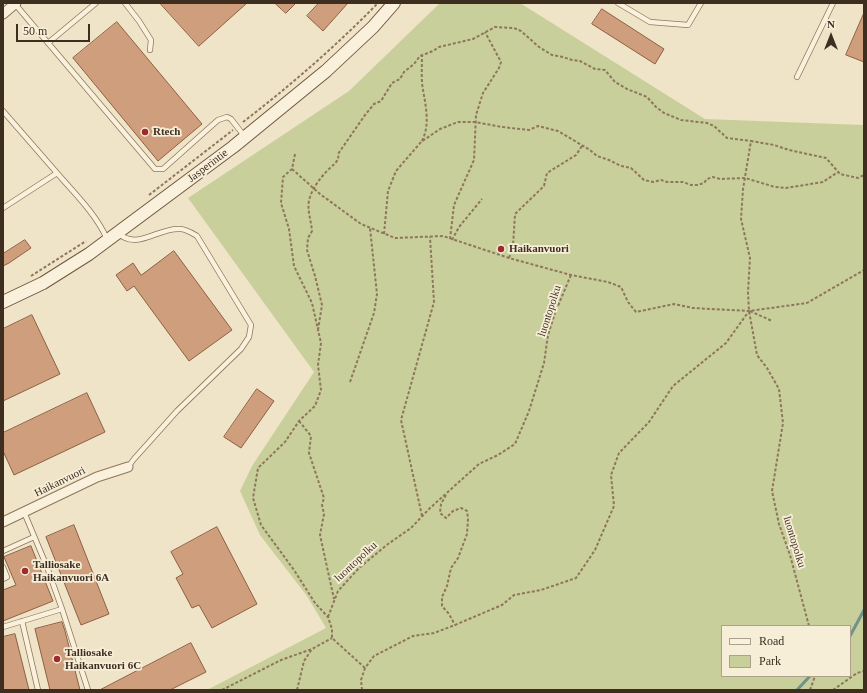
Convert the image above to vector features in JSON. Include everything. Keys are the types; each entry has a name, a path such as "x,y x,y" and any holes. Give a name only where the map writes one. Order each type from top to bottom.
{"main road":[{"name":"Jasperintie","path":"3,302 44,283 89,254 109,234 246,137 326,71 373,27 394,3"}],"street":[{"path":"3,14 16,3"},
{"name":"Haikanvuori","path":"3,522 97,477 128,467"}],"lane":[{"path":"16,3 155,169 163,169 218,120 227,117 246,137"},
{"path":"48,43 96,3"},
{"path":"124,3 139,21 151,40 150,50"},
{"path":"618,3 650,22 688,25 701,3"},
{"path":"798,77 833,3"},
{"path":"3,111 109,234 136,240 172,228 182,229 197,236 252,325 249,337 241,349 177,411 128,467"},
{"path":"3,208 57,173"},
{"path":"24,512 47,566 88,690"},
{"path":"3,551 34,536"},
{"path":"3,567 7,577 3,579"},
{"path":"3,627 62,609"},
{"path":"22,621 38,690"}],"path":[{"path":"146,197 266,104 347,35 378,3"},
{"path":"318,330 322,305 307,250 308,238 312,231 308,211 310,198 314,189 327,170 335,164 339,157 338,154 365,115 374,104 381,101 392,83 400,79 404,72 414,64 420,56 433,51 439,46 473,39 495,27 514,28 521,31 539,47 552,55 580,61 595,69 605,70 615,82 627,89 647,97 664,113 681,120 707,123 714,126 727,138 774,145 789,150 826,158 840,174 858,178 864,176"},
{"path":"451,239 454,206 474,160 476,115 483,93 499,68 500,62 485,32"},
{"path":"384,234 388,191 396,171 421,142 425,135 427,115 422,72 422,55"},
{"path":"421,142 440,129 458,122 475,122 529,130 538,126 558,131 597,156 621,166 631,168 644,180 653,182 661,180 698,185 713,177 720,179 745,178 775,187 786,188 823,182 838,172"},
{"path":"362,690 361,680 365,668 374,656 413,636 434,633 502,605 514,595 541,590 576,578 595,550 614,506 611,475 619,452 649,422 673,386 726,343 749,311 748,292 750,258 741,219 743,189 751,141"},
{"path":"509,258 513,246 515,214 544,186 547,173 576,155 582,145"},
{"path":"295,154 292,169 283,177 282,203 289,229 294,266 312,303 321,343 318,365 321,390 315,406 299,421 285,442 258,468 253,498 261,525 294,570 315,603 328,617 332,629 332,638 365,668"},
{"path":"292,169 314,189 360,224 394,238 443,236 509,258 571,275"},
{"path":"451,239 482,199"},
{"path":"350,382 374,313 377,294 370,228"},
{"path":"27,278 109,234"},
{"path":"422,516 401,420 434,302 430,237"},
{"path":"749,311 807,303 864,270"},
{"name":"luontopolku","path":"328,617 338,591 359,568 388,544 411,528 422,516 480,464 515,444 529,411 544,363 548,335 555,313 571,275 621,286 628,302 636,312 674,304 693,308 749,311 757,355 767,368 779,389 783,422 772,491 779,524 790,555 809,625"},
{"path":"749,311 772,321"},
{"path":"299,421 311,436 309,453 324,498 322,505 324,514 320,535 335,599"},
{"path":"448,492 441,504 440,513 446,518 453,511 461,508 467,511 468,519 467,534 458,558 451,568 447,586 442,597 442,606 449,614 455,625"},
{"path":"222,690 281,660 312,649 332,638"},
{"path":"297,690 304,661 312,649"},
{"path":"833,690 864,671"},
{"path":"810,690 814,677"}],"green space":[{"path":"440,3 520,3 705,119 864,125 864,690 207,690 326,628 307,596 260,535 240,491 252,466 314,372 188,198 349,91"}],"building":[{"path":"160,3 247,3 199,46"},
{"path":"275,3 296,3 286,13"},
{"path":"319,3 348,3 323,31 307,16"},
{"path":"602,9 664,49 655,64 592,24"},
{"path":"864,13 864,62 846,55"},
{"path":"117,22 202,124 158,161 73,58"},
{"path":"25,240 31,248 3,266 3,254"},
{"path":"174,251 232,330 189,361 134,286 127,291 116,275 133,263 141,275"},
{"path":"32,315 60,374 3,401 3,329"},
{"path":"257,389 274,401 241,448 224,437"},
{"path":"87,393 105,432 14,475 3,451 3,433"},
{"path":"74,525 109,614 81,625 46,537"},
{"path":"217,527 257,604 212,628 199,605 192,608 176,578 183,574 171,552"},
{"name":"Talliosake Haikanvuori 6A","path":"31,546 53,601 3,621 3,590 16,585 4,557"},
{"name":"Talliosake Haikanvuori 6C","path":"62,622 80,690 50,690 35,629"},
{"path":"15,634 29,690 3,690 3,637"},
{"path":"191,643 206,672 170,690 100,690"}],"waterway":[{"path":"851,634 864,610"},
{"path":"797,690 809,677"}],"place":[{"name":"Rtech","path":"145,132"},
{"name":"Haikanvuori","path":"501,249"},
{"name":"Talliosake Haikanvuori 6A","path":"25,571"},
{"name":"Talliosake Haikanvuori 6C","path":"57,659"}]}
